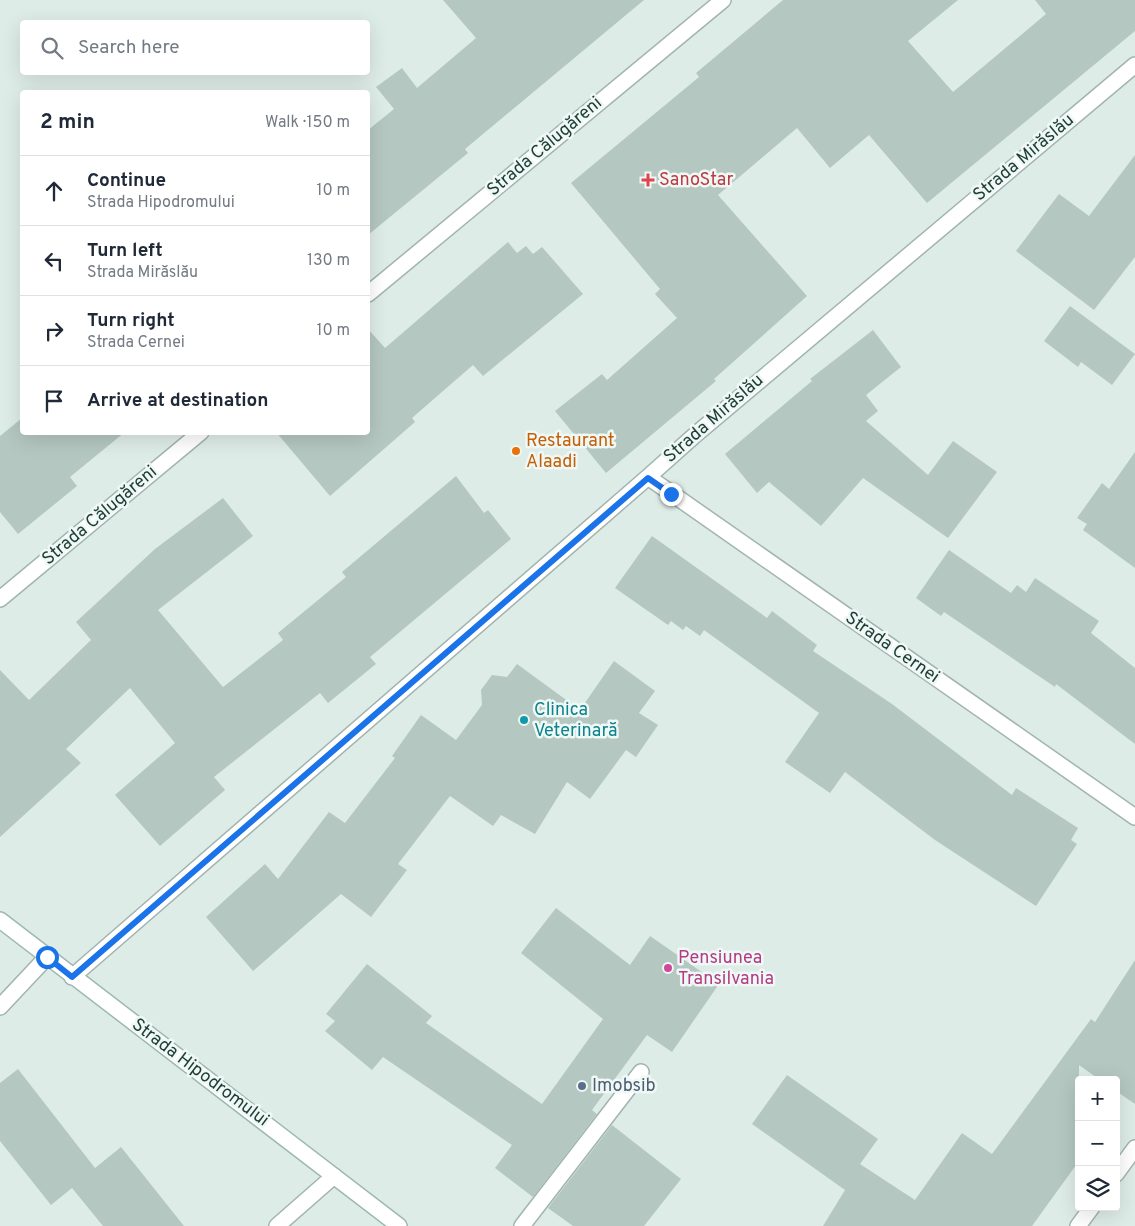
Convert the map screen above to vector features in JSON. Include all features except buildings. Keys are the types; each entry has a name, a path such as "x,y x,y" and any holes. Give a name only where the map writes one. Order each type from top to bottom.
{"street":[{"name":"Strada Călugăreni","path":"370,292 722,0"},
{"name":"Strada Mirăslău","path":"72,977 648,478 695,435 1135,64"},
{"name":"Strada Călugăreni","path":"0,599 197,435"},
{"name":"Strada Cernei","path":"648,478 1135,817"},
{"name":"Strada Hipodromului","path":"0,920 399,1226"},
{"path":"0,1008 47,957"},
{"path":"522,1226 641,1072"},
{"path":"1120,1169 1135,1148"},
{"path":"278,1226 334,1176"},
{"path":"1078,1226 1089,1211"}],"place":[{"name":"SanoStar","path":"648,180"},
{"name":"Restaurant Alaadi","path":"516,451"},
{"name":"Clinica Veterinară","path":"524,720"},
{"name":"Pensiunea Transilvania","path":"668,968"},
{"name":"Imobsib","path":"582,1086"}],"route":[{"path":"47,957 72,977 648,478 671,494"}]}
